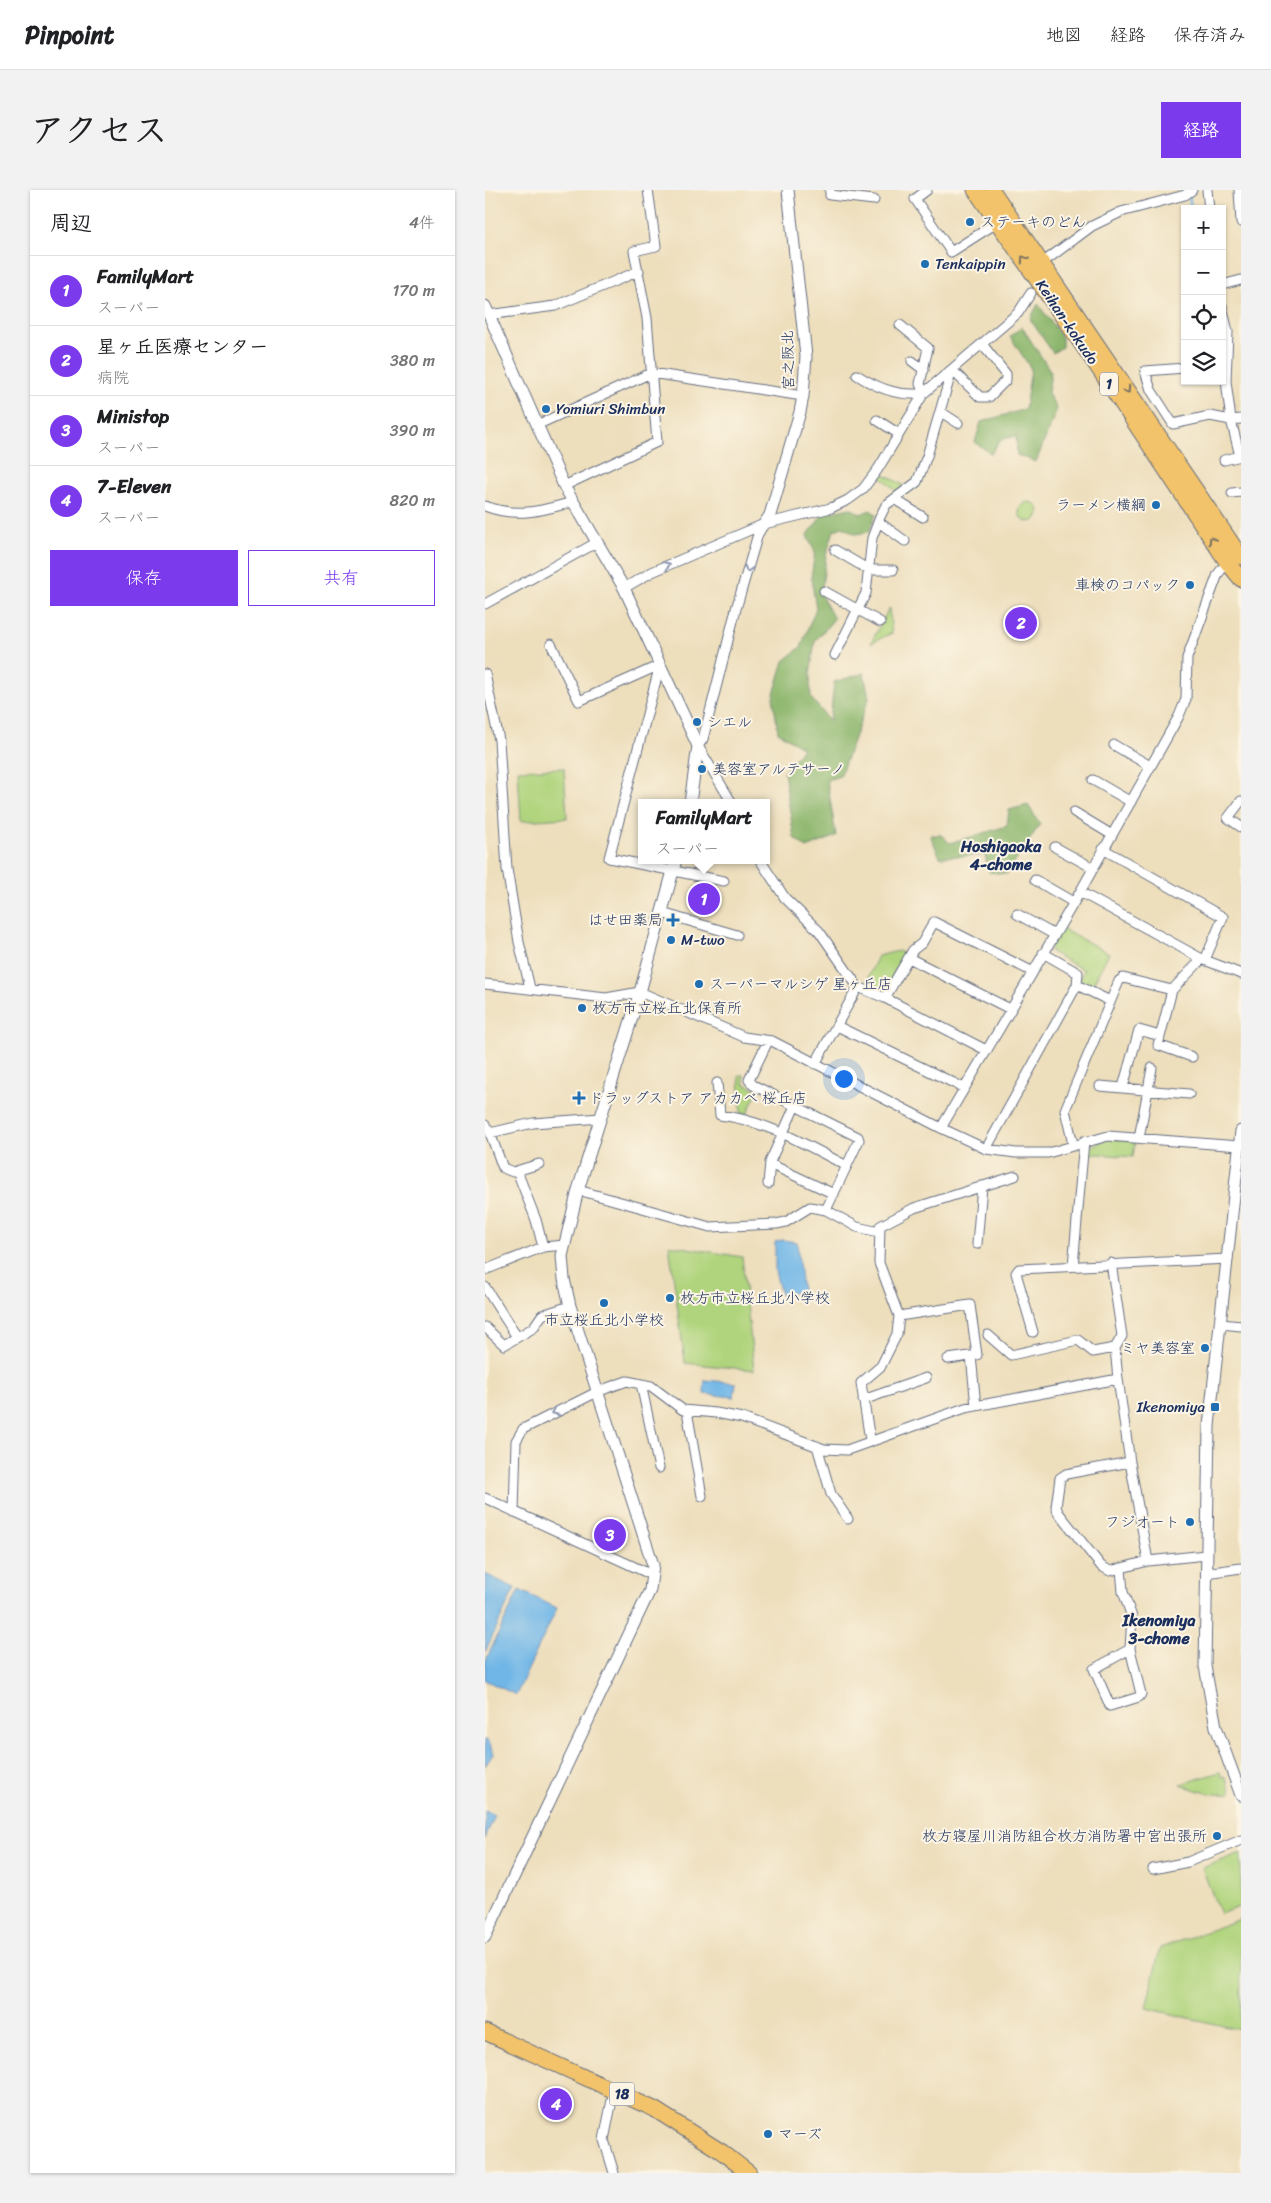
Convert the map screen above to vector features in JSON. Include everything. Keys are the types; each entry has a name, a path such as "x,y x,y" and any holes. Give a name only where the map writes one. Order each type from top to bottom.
{"main road":[{"name":"Keihan-kokudo","path":"975,190 1105,368"},
{"name":"Keihan-kokudo","path":"992,190 1105,368 1234,560 1241,578"},
{"name":"18","path":"485,2032 654,2109 722,2152 749,2173"}],"street":[{"path":"564,486 657,442 647,318 634,251 656,246 648,190"},
{"name":"宮之阪北","path":"764,524 770,515 803,396 806,356 788,190"},
{"path":"830,190 830,194 874,200"},
{"path":"927,190 915,199 951,252 998,222"},
{"path":"1207,190 1209,205"},
{"path":"1239,190 1241,222"},
{"path":"1049,258 1092,226 1106,219 1121,212 1186,192"},
{"path":"639,271 555,306 487,310 564,486 624,588 698,746 730,799"},
{"path":"1226,284 1241,280"},
{"path":"624,588 651,572 764,524 831,508 848,500 863,488 924,393 1018,313 1031,293"},
{"path":"1226,323 1228,332 1226,348"},
{"path":"900,326 928,348 920,384 924,393"},
{"path":"952,370 980,397 989,397 1006,380 1006,374 982,344"},
{"path":"912,361 924,370"},
{"path":"1181,368 1145,371 1151,390 1173,424 1210,416 1231,420 1241,419"},
{"path":"835,655 866,593 872,538 880,523 886,505 917,482 941,412 952,370"},
{"path":"537,424 651,373 803,396"},
{"path":"857,375 874,386 912,395 924,393"},
{"path":"1224,460 1240,456 1231,420 1226,385"},
{"path":"941,412 958,423"},
{"path":"877,420 899,434"},
{"path":"894,499 923,517"},
{"path":"485,506 497,510 541,512 572,502"},
{"path":"880,523 905,541"},
{"path":"691,799 698,746 703,739 736,609 758,534 764,524"},
{"path":"485,604 596,543"},
{"path":"835,550 869,570 893,570"},
{"path":"941,1128 1031,971 1080,892 1179,716 1186,700 1187,658 1218,574 1234,560"},
{"path":"824,591 880,622"},
{"path":"551,644 579,701 660,665"},
{"path":"638,862 609,858 660,665"},
{"path":"485,674 499,740 507,870 519,942 530,988"},
{"path":"1114,745 1150,766"},
{"path":"1093,780 1131,802"},
{"path":"1241,800 1229,818 1241,827"},
{"path":"1074,812 1112,835"},
{"path":"1055,846 1093,868"},
{"path":"1103,849 1223,917 1203,959 1172,990 1158,1045 1192,1057"},
{"path":"658,864 675,866 725,881"},
{"path":"763,864 785,898 819,931 858,987 885,998 986,1050"},
{"path":"485,1936 613,1670 650,1590 653,1575 653,1565 570,1306 564,1279 562,1256 578,1190 640,992 675,866"},
{"path":"1035,880 1073,902"},
{"path":"1080,892 1203,959 1241,974"},
{"path":"662,913 737,934"},
{"path":"1017,914 1053,934"},
{"path":"885,998 913,950 922,943 934,922 1031,971"},
{"path":"986,1149 1077,985 1078,973 1043,953"},
{"path":"909,958 1009,1009"},
{"path":"1073,1144 1065,1110 1119,982 1123,978 1172,990"},
{"path":"485,984 606,998 640,992 744,1037 767,1041 986,1149 1016,1153 1049,1153 1073,1144 1108,1136 1239,1146"},
{"path":"1077,985 1110,1001"},
{"path":"815,1064 858,987"},
{"path":"837,1026 964,1088"},
{"path":"1123,1087 1139,1030 1160,1036"},
{"path":"767,1041 749,1080 753,1084 795,1106 858,1137 847,1166 826,1210"},
{"path":"1139,1138 1152,1068"},
{"path":"717,1084 721,1115 746,1118 783,1133 847,1166"},
{"path":"1100,1086 1189,1094"},
{"path":"768,1184 770,1164 795,1106"},
{"path":"539,1164 513,1172 503,1168 487,1133 533,1123 601,1118"},
{"path":"1241,1131 1238,1193 1228,1259 1209,1426 1205,1666 1216,1727 1241,1796"},
{"path":"1073,1266 1084,1141"},
{"path":"770,1164 834,1194"},
{"path":"517,1171 536,1220 543,1247"},
{"path":"870,1440 861,1383 881,1366 897,1334 899,1316 879,1263 880,1226 914,1208 1015,1176"},
{"path":"977,1244 982,1186"},
{"path":"578,1190 710,1227 776,1224 786,1222 810,1208 826,1210 857,1227 879,1232"},
{"path":"485,1270 543,1247 565,1245"},
{"path":"1033,1332 1017,1273 1019,1269 1111,1263 1228,1259"},
{"path":"1111,1263 1122,1336 1115,1348 1118,1379 1129,1462 1148,1561"},
{"path":"485,1287 517,1337"},
{"path":"899,1316 970,1305 977,1355 948,1359"},
{"path":"485,1327 504,1345 533,1328 542,1316 570,1306"},
{"path":"1221,1324 1241,1326"},
{"path":"988,1335 1011,1355 1078,1340 1093,1352 1115,1348"},
{"path":"971,1356 976,1406"},
{"path":"863,1400 926,1378"},
{"path":"514,1512 516,1442 523,1429 599,1392 627,1381 651,1386 683,1410 742,1418 824,1449 847,1450 870,1440 976,1406 1118,1379"},
{"path":"641,1384 659,1468"},
{"path":"687,1411 702,1496"},
{"path":"817,1446 831,1494 848,1519"},
{"path":"1129,1462 1066,1474 1060,1478 1056,1507 1058,1512 1101,1566 1109,1571 1148,1561 1207,1555"},
{"path":"485,1498 653,1575"},
{"path":"1121,1568 1123,1592 1132,1617 1131,1649 1141,1694 1139,1697 1110,1706 1094,1669 1131,1649"},
{"path":"1206,1572 1241,1568"},
{"path":"1153,1869 1188,1862 1241,1840"},
{"path":"614,2090 604,2140 614,2173"}],"green space":[{"path":"1038,304 1062,337 1062,347 1053,353 1030,319"},
{"path":"1022,327 1051,372 1048,393 1057,409 1036,462 1017,455 1016,436 1000,440 991,454 975,442 981,422 1025,409 1031,369 1010,336"},
{"path":"881,472 903,485 897,492 878,474"},
{"path":"1029,502 1036,505 1039,512 1036,519 1029,522 1022,519 1019,512 1022,505"},
{"path":"850,508 861,514 870,510 876,514 869,532 855,534 843,527 834,530 826,556 821,595 834,619 815,641 810,675 811,698 830,721 834,682 864,673 869,698 840,776 827,780 836,836 807,848 794,838 784,772 803,748 778,732 773,697 784,661 801,647 816,608 811,578 815,552 807,536 823,514"},
{"path":"889,608 892,633 871,643"},
{"path":"564,768 567,818 521,821 518,770"},
{"path":"1028,805 1040,824 1007,874 989,872 985,855 940,857 930,835 941,835 950,843 1007,826 1009,810"},
{"path":"1060,928 1109,953 1091,988 1082,983 1080,979 1084,970 1051,952 1050,946"},
{"path":"898,951 903,953 888,986 881,990 866,982 878,956"},
{"path":"739,1075 744,1075 744,1084 758,1090 747,1114 741,1114"},
{"path":"1106,1139 1135,1141 1133,1157 1087,1153 1091,1147"},
{"path":"669,1245 742,1257 754,1370 685,1363"},
{"path":"1220,1772 1222,1777 1225,1776 1231,1793 1206,1793 1181,1784"},
{"path":"1241,1853 1241,1906 1220,1914 1202,1868"},
{"path":"1241,1919 1241,2030 1146,2008 1160,1948"}],"water":[{"path":"782,1240 797,1242 802,1291 781,1295 775,1271 775,1242"},
{"path":"705,1380 736,1383 734,1397 704,1394"},
{"path":"485,1574 515,1588 485,1652"},
{"path":"519,1590 557,1608 516,1695 485,1680 485,1662"},
{"path":"485,1739 490,1744 493,1754 485,1766"},
{"path":"485,1811 495,1815 485,1839"}],"waterway":[{"path":"1189,195 1190,205"}],"place":[{"name":"ステーキのどん","path":"970,222"},
{"name":"Tenkaippin","path":"925,264"},
{"name":"Yomiuri Shimbun","path":"546,409"},
{"name":"ラーメン横綱","path":"1156,505"},
{"name":"車検のコパック","path":"1190,585"},
{"name":"星ヶ丘医療センター","path":"1021,623"},
{"name":"シエル","path":"697,722"},
{"name":"美容室アルテサーノ","path":"702,769"},
{"name":"FamilyMart","path":"704,899"},
{"name":"はせ田薬局","path":"673,920"},
{"name":"M-two","path":"671,940"},
{"name":"スーパーマルシゲ 星ヶ丘店","path":"699,984"},
{"name":"枚方市立桜丘北保育所","path":"582,1008"},
{"name":"ドラッグストア アカカベ 桜丘店","path":"579,1098"},
{"name":"枚方市立桜丘北小学校","path":"670,1298"},
{"name":"市立桜丘北小学校","path":"604,1303"},
{"name":"ミヤ美容室","path":"1205,1348"},
{"name":"Ikenomiya","path":"1215,1407"},
{"name":"フジオート","path":"1190,1522"},
{"name":"Ministop","path":"610,1535"},
{"name":"枚方寝屋川消防組合枚方消防署中宮出張所","path":"1217,1836"},
{"name":"7-Eleven","path":"556,2104"},
{"name":"マーズ","path":"768,2134"}],"district":[{"name":"Hoshigaoka 4-chome","path":"1001,855"},
{"name":"Ikenomiya 3-chome","path":"1159,1629"}]}
